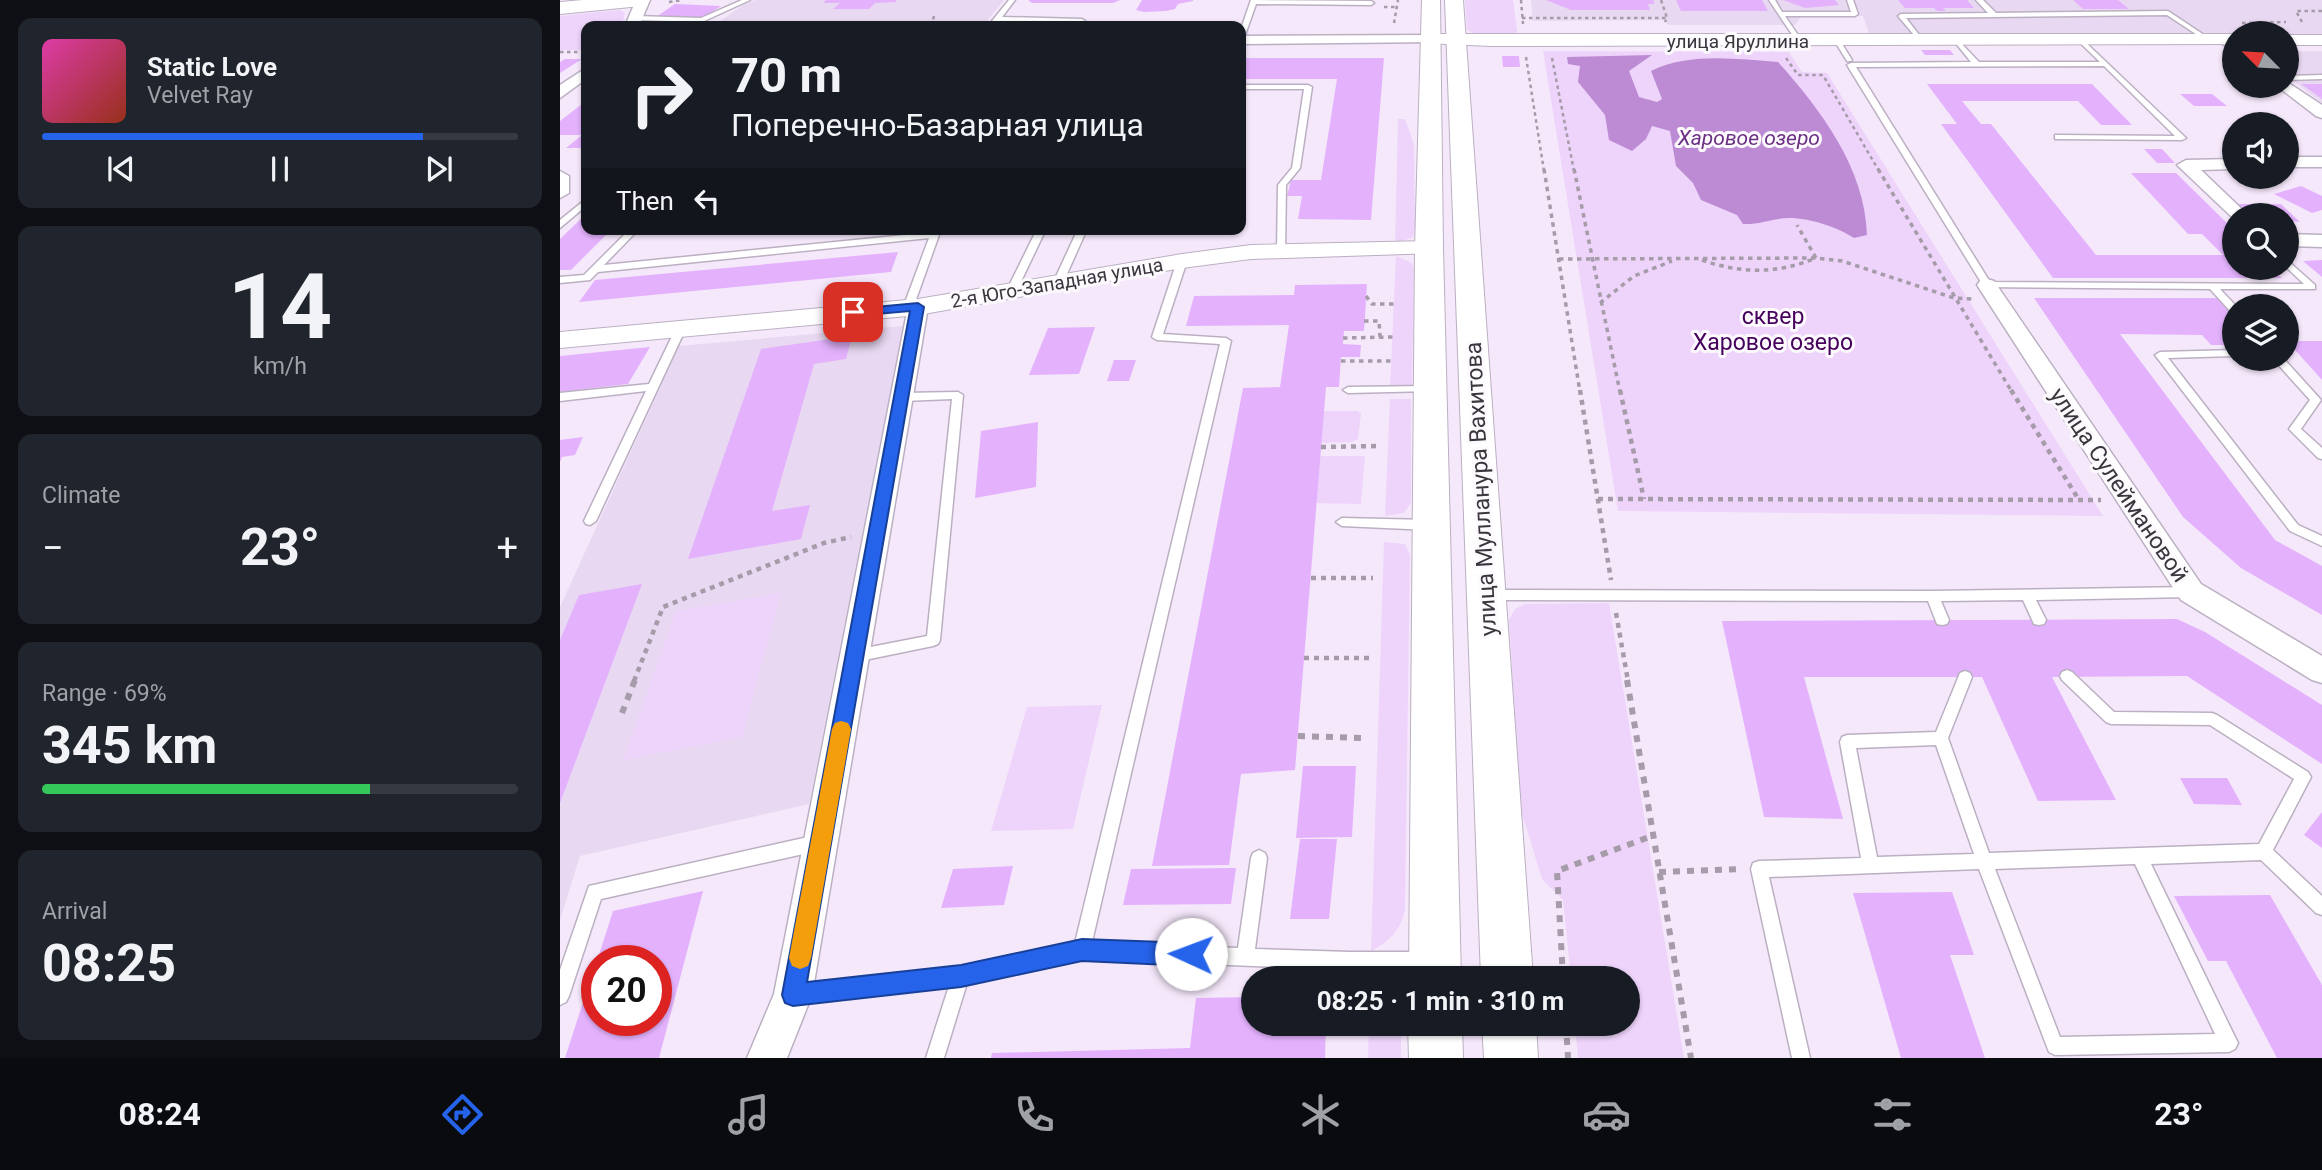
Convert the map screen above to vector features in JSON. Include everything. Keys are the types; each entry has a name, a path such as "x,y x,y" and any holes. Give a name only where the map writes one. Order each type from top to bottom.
{"main road":[{"name":"улица Мулланура Вахитова","path":"1432,0 1444,40 1487,595 1506,966"},
{"name":"улица Мулланура Вахитова","path":"1435,966 1429,248 1444,40 1454,0"},
{"path":"560,8 638,11"},
{"path":"1435,1036 1436,1058"},
{"path":"1510,1036 1511,1058"}],"street":[{"name":"улица Яруллина","path":"1246,39 1444,40 1528,49 1837,40 2222,41"},
{"path":"2300,40 2322,40"},
{"path":"560,93 581,76"},
{"path":"2300,97 2322,113"},
{"path":"2299,162 2322,162"},
{"path":"2222,164 2186,165 2226,203"},
{"path":"560,176 560,193"},
{"path":"2299,240 2322,241"},
{"name":"2-я Юго-Западная улица","path":"560,340 913,307 1182,261 1282,251 1429,248"},
{"name":"улица Сулеймановой","path":"1992,293 2191,592 2322,671"},
{"path":"767,1058 793,995 876,532 903,397 913,307"}],"lane":[{"path":"638,11 702,20 747,0"},
{"path":"997,19 1012,0"},
{"path":"1772,0 1798,41"},
{"path":"1780,14 1855,14 1850,0"},
{"path":"1979,0 1994,15"},
{"path":"1246,24 1254,1 1371,3"},
{"path":"1920,40 1902,16 2168,13 2222,40"},
{"path":"997,19 1082,21"},
{"path":"1837,40 1849,60"},
{"path":"2058,137 2182,138 2080,40"},
{"path":"1957,41 1977,65"},
{"path":"2106,64 1851,65 1992,293 2213,287 2312,288 2299,275"},
{"path":"2300,78 2322,77"},
{"path":"1246,87 1308,87 1296,168 1282,185 1282,251"},
{"path":"560,225 581,206"},
{"path":"560,280 587,278 629,235"},
{"path":"595,269 934,235 913,307"},
{"path":"1011,292 1039,235"},
{"path":"1058,283 1080,235"},
{"path":"1082,950 1226,341 1157,337 1182,261"},
{"path":"2213,287 2222,297"},
{"path":"590,521 681,328"},
{"path":"2222,353 2160,355 2294,528 2322,541"},
{"path":"2289,371 2316,400 2295,429 2322,454"},
{"path":"560,397 653,387"},
{"path":"1348,390 1430,389"},
{"path":"855,656 933,640 958,395 903,397"},
{"path":"1342,522 1432,525"},
{"path":"1487,595 1933,596 2191,592"},
{"path":"2027,595 2039,620"},
{"path":"1933,596 1942,620"},
{"path":"2067,676 2111,718 2212,719 2302,778 2263,852"},
{"path":"1965,677 1941,738 1984,861 2055,1046 2229,1043 2139,856"},
{"path":"1869,865 1847,743 1941,738"},
{"path":"560,996 595,892 821,843"},
{"path":"1801,1058 1759,869 2263,852 2322,907"},
{"path":"1245,957 1259,858"},
{"path":"793,995 961,976 1082,950 1350,961 1397,966"},
{"path":"935,1058 961,976"}],"path":[{"path":"1392,34 1398,0"},
{"path":"1521,0 1559,259 1652,836 1691,1058"},
{"path":"2184,23 2303,22 2295,11 2322,11"},
{"path":"932,21 934,16"},
{"path":"1522,18 1667,18"},
{"path":"1774,41 1798,75 1823,75 1954,298 2079,500"},
{"path":"560,52 581,52"},
{"path":"1550,52 1600,303 1644,499"},
{"path":"1797,225 1816,258"},
{"path":"1559,259 1816,258 1842,261 1954,298 1992,293"},
{"path":"1698,259 1749,273 1795,268 1816,258"},
{"path":"1600,303 1634,276 1679,259"},
{"path":"1366,296 1372,304 1395,304"},
{"path":"1364,321 1379,321 1380,337"},
{"path":"1343,338 1393,337"},
{"path":"1341,361 1391,360"},
{"path":"1321,447 1380,446"},
{"path":"1598,499 2129,500"},
{"path":"622,713 663,607 824,542 876,532"},
{"path":"1311,578 1373,578"},
{"path":"1304,659 1371,658"},
{"path":"1298,736 1365,738"},
{"path":"1562,966 1557,871 1652,836"},
{"path":"1659,872 1759,869"},
{"path":"1567,1036 1568,1058"}],"shaded area":[{"path":"755,0 1004,0 987,21 720,21"},
{"path":"1531,0 2322,0 2322,34 2300,34 2300,21 2222,21 2222,34 1870,36 1863,16 1801,17 1795,25 1668,25 1665,20 1533,21"},
{"path":"2300,51 2322,51 2322,103 2300,86"},
{"path":"903,326 809,804 580,856 560,920 560,607 679,346"}],"green space":[{"path":"1465,0 1513,0 1518,38 1475,35 1467,29"},
{"path":"620,10 625,13 623,21 581,21 581,50 560,50 560,16"},
{"name":"сквер Харовое озеро","path":"1543,51 1789,52 1802,72 1827,73 2103,516 1618,511"},
{"path":"1398,119 1405,119 1414,144 1415,229 1413,237 1395,244"},
{"path":"1396,256 1412,263 1414,270 1412,388 1390,388"},
{"path":"1390,399 1411,399 1411,503 1404,513 1385,516"},
{"path":"1318,411 1361,413 1358,439 1352,442 1314,443"},
{"path":"1314,456 1365,456 1361,504 1307,503"},
{"path":"1384,542 1405,544 1410,555 1405,909 1394,934 1371,951"},
{"path":"781,593 742,737 623,760 676,611"},
{"path":"1609,603 1684,1058 1578,1058 1576,1036 1640,1036 1640,966 1570,966 1563,900 1542,879 1521,810 1509,620 1515,609 1525,604"},
{"path":"1102,705 1073,829 991,831 1027,707"},
{"path":"1369,1036 1401,1036 1401,1058 1368,1058"}],"water":[{"name":"Харовое озеро","path":"1652,55 1629,71 1639,97 1657,102 1662,99 1651,71 1666,65 1713,58 1778,62 1810,100 1838,141 1858,186 1867,235 1854,238 1823,224 1797,218 1743,224 1737,215 1701,200 1693,183 1676,166 1670,131 1652,126 1646,139 1632,151 1609,140 1605,115 1578,82 1580,66 1568,64 1567,57"}],"building":[{"path":"826,0 896,2 875,3 869,9 833,9 840,3 823,3"},
{"path":"1028,0 1120,0 1113,3 1032,3"},
{"path":"1142,0 1193,1 1178,4 1175,9 1144,12 1136,10"},
{"path":"1546,0 1653,0 1655,4 1648,4 1650,10 1571,10"},
{"path":"1676,0 1762,0 1768,11 1681,11"},
{"path":"1783,0 1835,0 1839,5 1805,8"},
{"path":"1898,0 1967,0 1974,8 1943,8 1946,11 1937,11 1934,8 1905,8"},
{"path":"2073,0 2118,0 2129,9 2083,9"},
{"path":"675,4 721,6 703,18 656,17"},
{"path":"1921,50 1950,50 1954,55 1925,55"},
{"path":"1502,56 1519,56 1520,67 1503,67"},
{"path":"1246,58 1384,58 1371,220 1298,219 1302,196 1287,196 1291,180 1321,180 1337,79 1246,79"},
{"path":"565,59 581,59 560,73 560,62"},
{"path":"1927,84 2092,84 2132,125 2101,125 2078,101 1962,101 1981,124 1991,124 2096,255 2222,255 2222,278 2053,278 1941,124 1957,124"},
{"path":"2301,84 2322,84 2322,99"},
{"path":"2180,94 2212,94 2227,106 2194,106"},
{"path":"581,105 581,135 560,135 560,121"},
{"path":"581,136 581,148 566,148"},
{"path":"2144,149 2162,149 2175,163 2157,163"},
{"path":"2131,173 2176,173 2222,218 2222,254 2202,234 2188,234"},
{"path":"2299,187 2322,196 2322,210 2312,213 2299,206 2299,203 2292,203 2274,194 2299,189"},
{"path":"581,219 581,235 606,235 571,270 560,270 560,239"},
{"path":"898,252 891,272 579,302 595,280"},
{"path":"2322,260 2322,277 2303,261"},
{"path":"1367,284 1364,331 1344,331 1343,344 1361,345 1360,357 1341,357 1339,387 1326,387 1295,770 1241,774 1229,865 1152,866 1243,388 1280,387 1289,325 1186,326 1194,296 1294,295 1295,285"},
{"path":"2034,298 2217,298 2222,304 2222,345 2211,345 2202,335 2120,334 2275,540 2322,566 2322,615 2241,568 2183,517"},
{"path":"1095,327 1079,374 1029,375 1048,328"},
{"path":"852,336 846,359 814,364 772,511 810,505 801,539 688,559 761,349"},
{"path":"2299,341 2322,341 2322,380 2299,354"},
{"path":"650,347 628,384 560,392 560,356"},
{"path":"1114,360 1136,360 1129,381 1107,381"},
{"path":"1038,422 1036,487 975,498 981,431"},
{"path":"583,437 575,455 562,457 560,462 560,440"},
{"path":"642,584 560,803 560,640 579,595"},
{"path":"2177,619 2205,632 2322,705 2322,764 2187,676 2052,677 2116,800 2038,801 1982,677 1804,677 1843,819 1764,817 1722,621"},
{"path":"1303,766 1356,766 1352,837 1296,838"},
{"path":"2180,778 2227,778 2242,805 2194,804"},
{"path":"2322,812 2322,848 2304,835"},
{"path":"1300,839 1337,839 1329,919 1290,919"},
{"path":"1013,866 1004,905 941,908 953,869"},
{"path":"1236,868 1231,904 1123,905 1131,869"},
{"path":"703,891 672,1009 672,945 602,945 613,911"},
{"path":"1952,892 1974,955 1950,955 1985,1058 1901,1058 1853,893"},
{"path":"2270,895 2322,985 2322,1058 2277,1058 2226,961 2208,961 2174,896"},
{"path":"1241,997 1241,1036 1326,1036 1325,1058 991,1058 992,1053 1190,1048 1196,998"},
{"path":"581,1008 581,1036 665,1036 659,1058 565,1058"}],"slow traffic":[{"path":"800,958 841,729"}],"route":[{"path":"853,312 918,307 793,995 961,976 1082,950 1191,954"}]}
